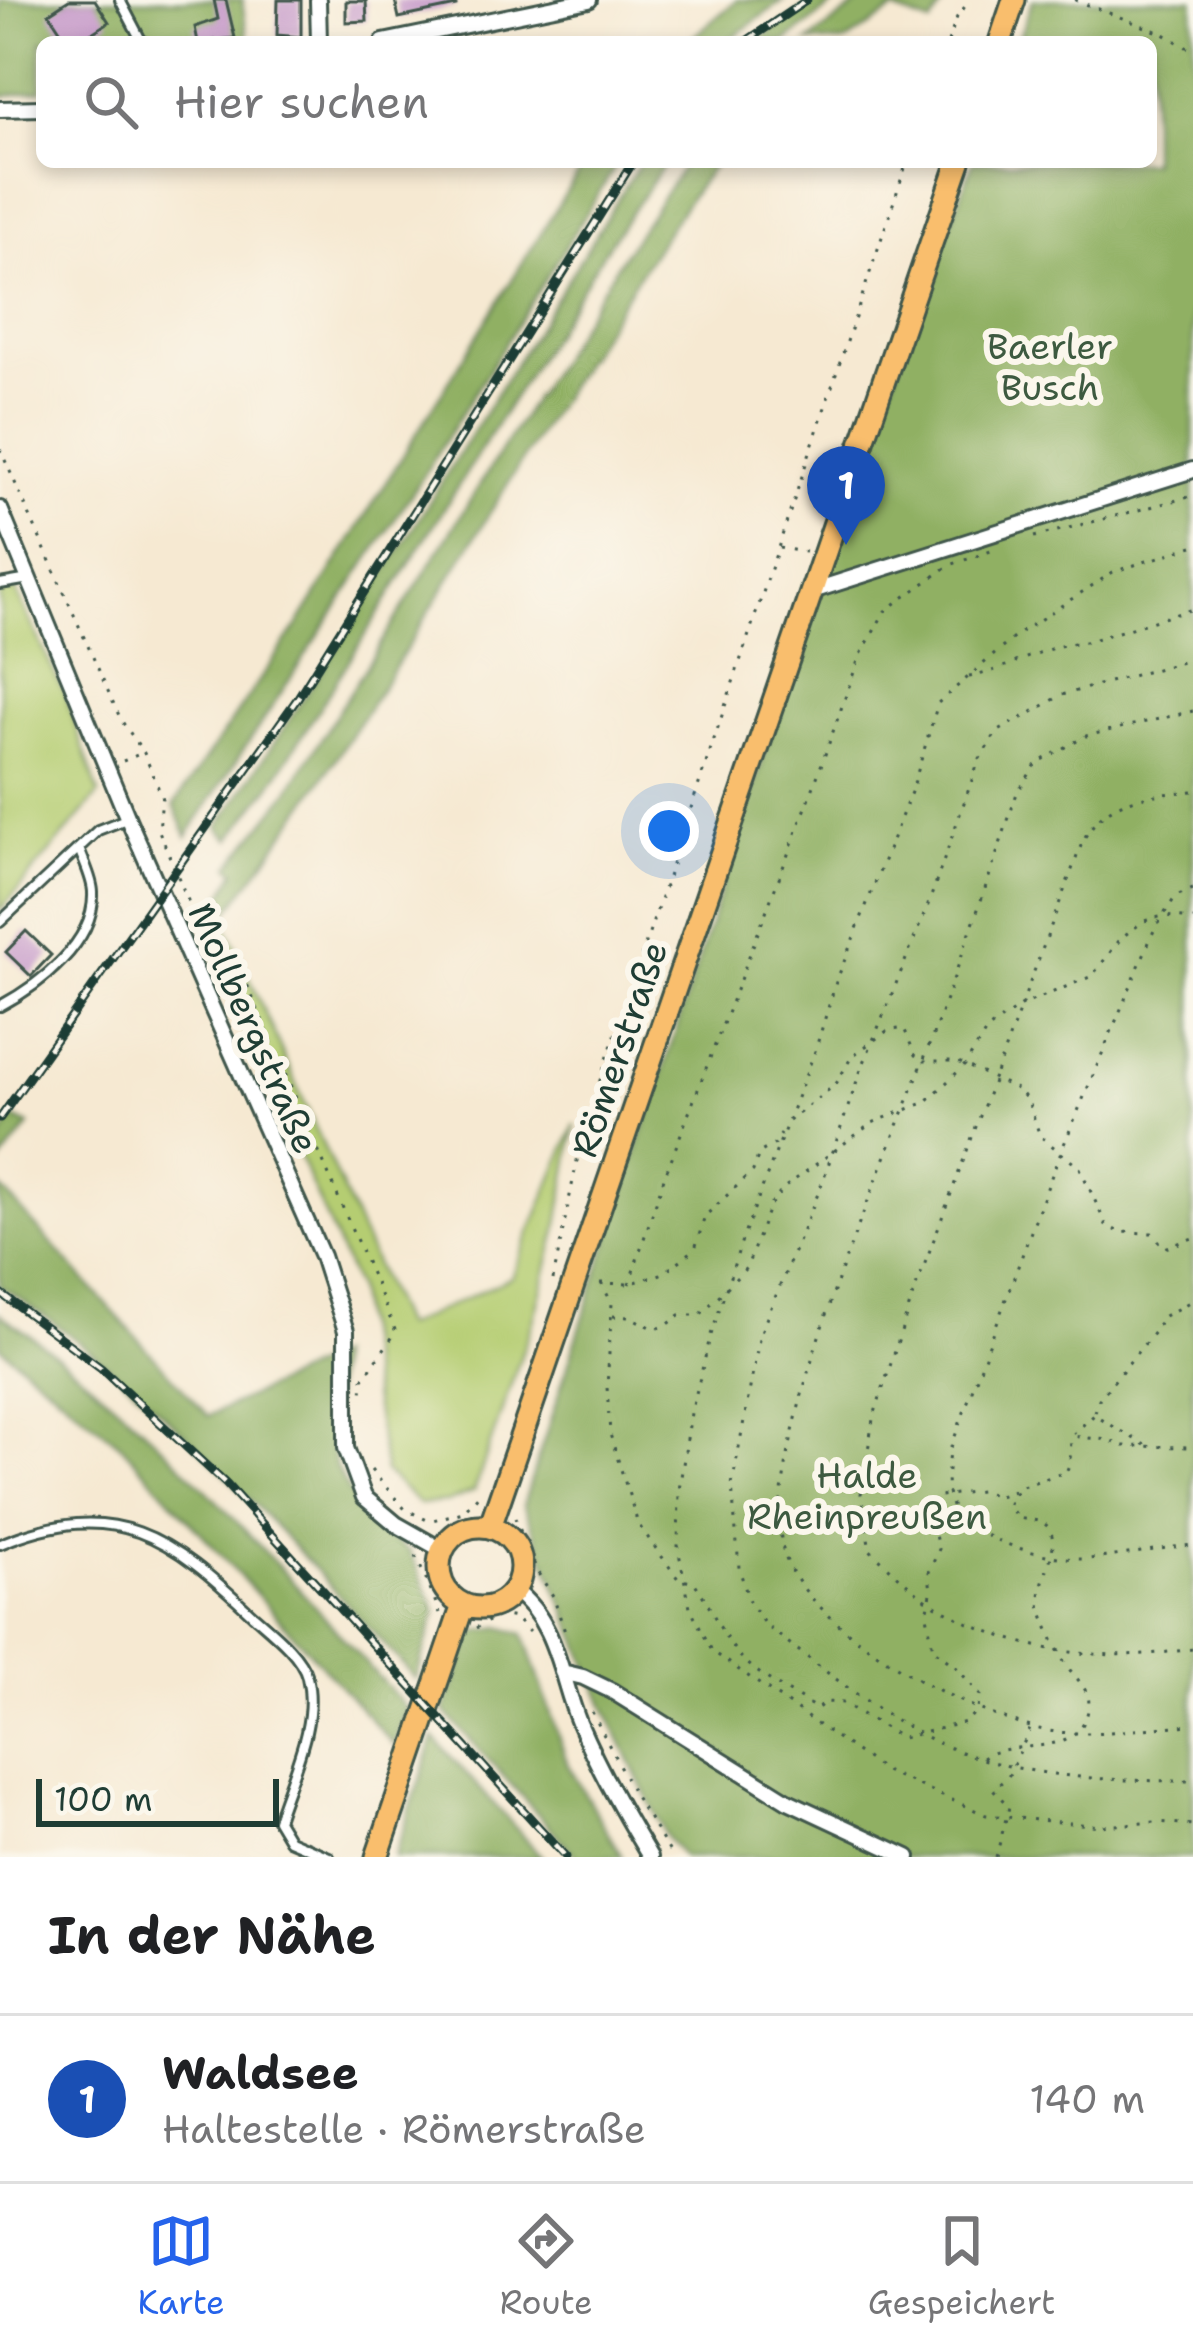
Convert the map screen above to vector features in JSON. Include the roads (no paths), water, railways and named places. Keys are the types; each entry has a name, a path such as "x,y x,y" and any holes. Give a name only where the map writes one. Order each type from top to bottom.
{"main road":[{"path":"1002,36 1015,0"},
{"name":"Römerstraße","path":"495,1517 957,168"},
{"path":"377,1857 454,1615 439,1576 442,1550 458,1532 495,1517 519,1553 520,1579 507,1599 454,1615"}],"street":[{"path":"317,0 319,36"},
{"path":"508,0 510,17"},
{"path":"413,36 589,0"},
{"path":"0,109 36,108"},
{"path":"809,592 1193,470"},
{"name":"Mollbergstraße","path":"0,508 128,819 322,1256 346,1330 346,1448 364,1497 396,1524 442,1550"},
{"path":"514,1590 544,1620 570,1674 588,1741 650,1857"},
{"path":"570,1674 612,1691 788,1801 908,1857"}],"lane":[{"path":"120,0 139,36"},
{"path":"0,584 31,579"},
{"path":"0,922 98,830 128,819"},
{"path":"0,1006 48,973 87,922 94,892 79,848"},
{"path":"0,1544 48,1525 90,1524 161,1540 196,1561 281,1641 307,1674 309,1710 278,1820 289,1840 329,1857"}],"railway":[{"path":"754,36 807,0"},
{"path":"0,1118 297,699 629,168"},
{"path":"0,1293 101,1368 226,1484 566,1857"}],"place":[{"name":"Waldsee","path":"846,545"}],"park label":[{"name":"Baerler Busch","path":"1050,366"},
{"name":"Halde Rheinpreußen","path":"867,1496"}]}
